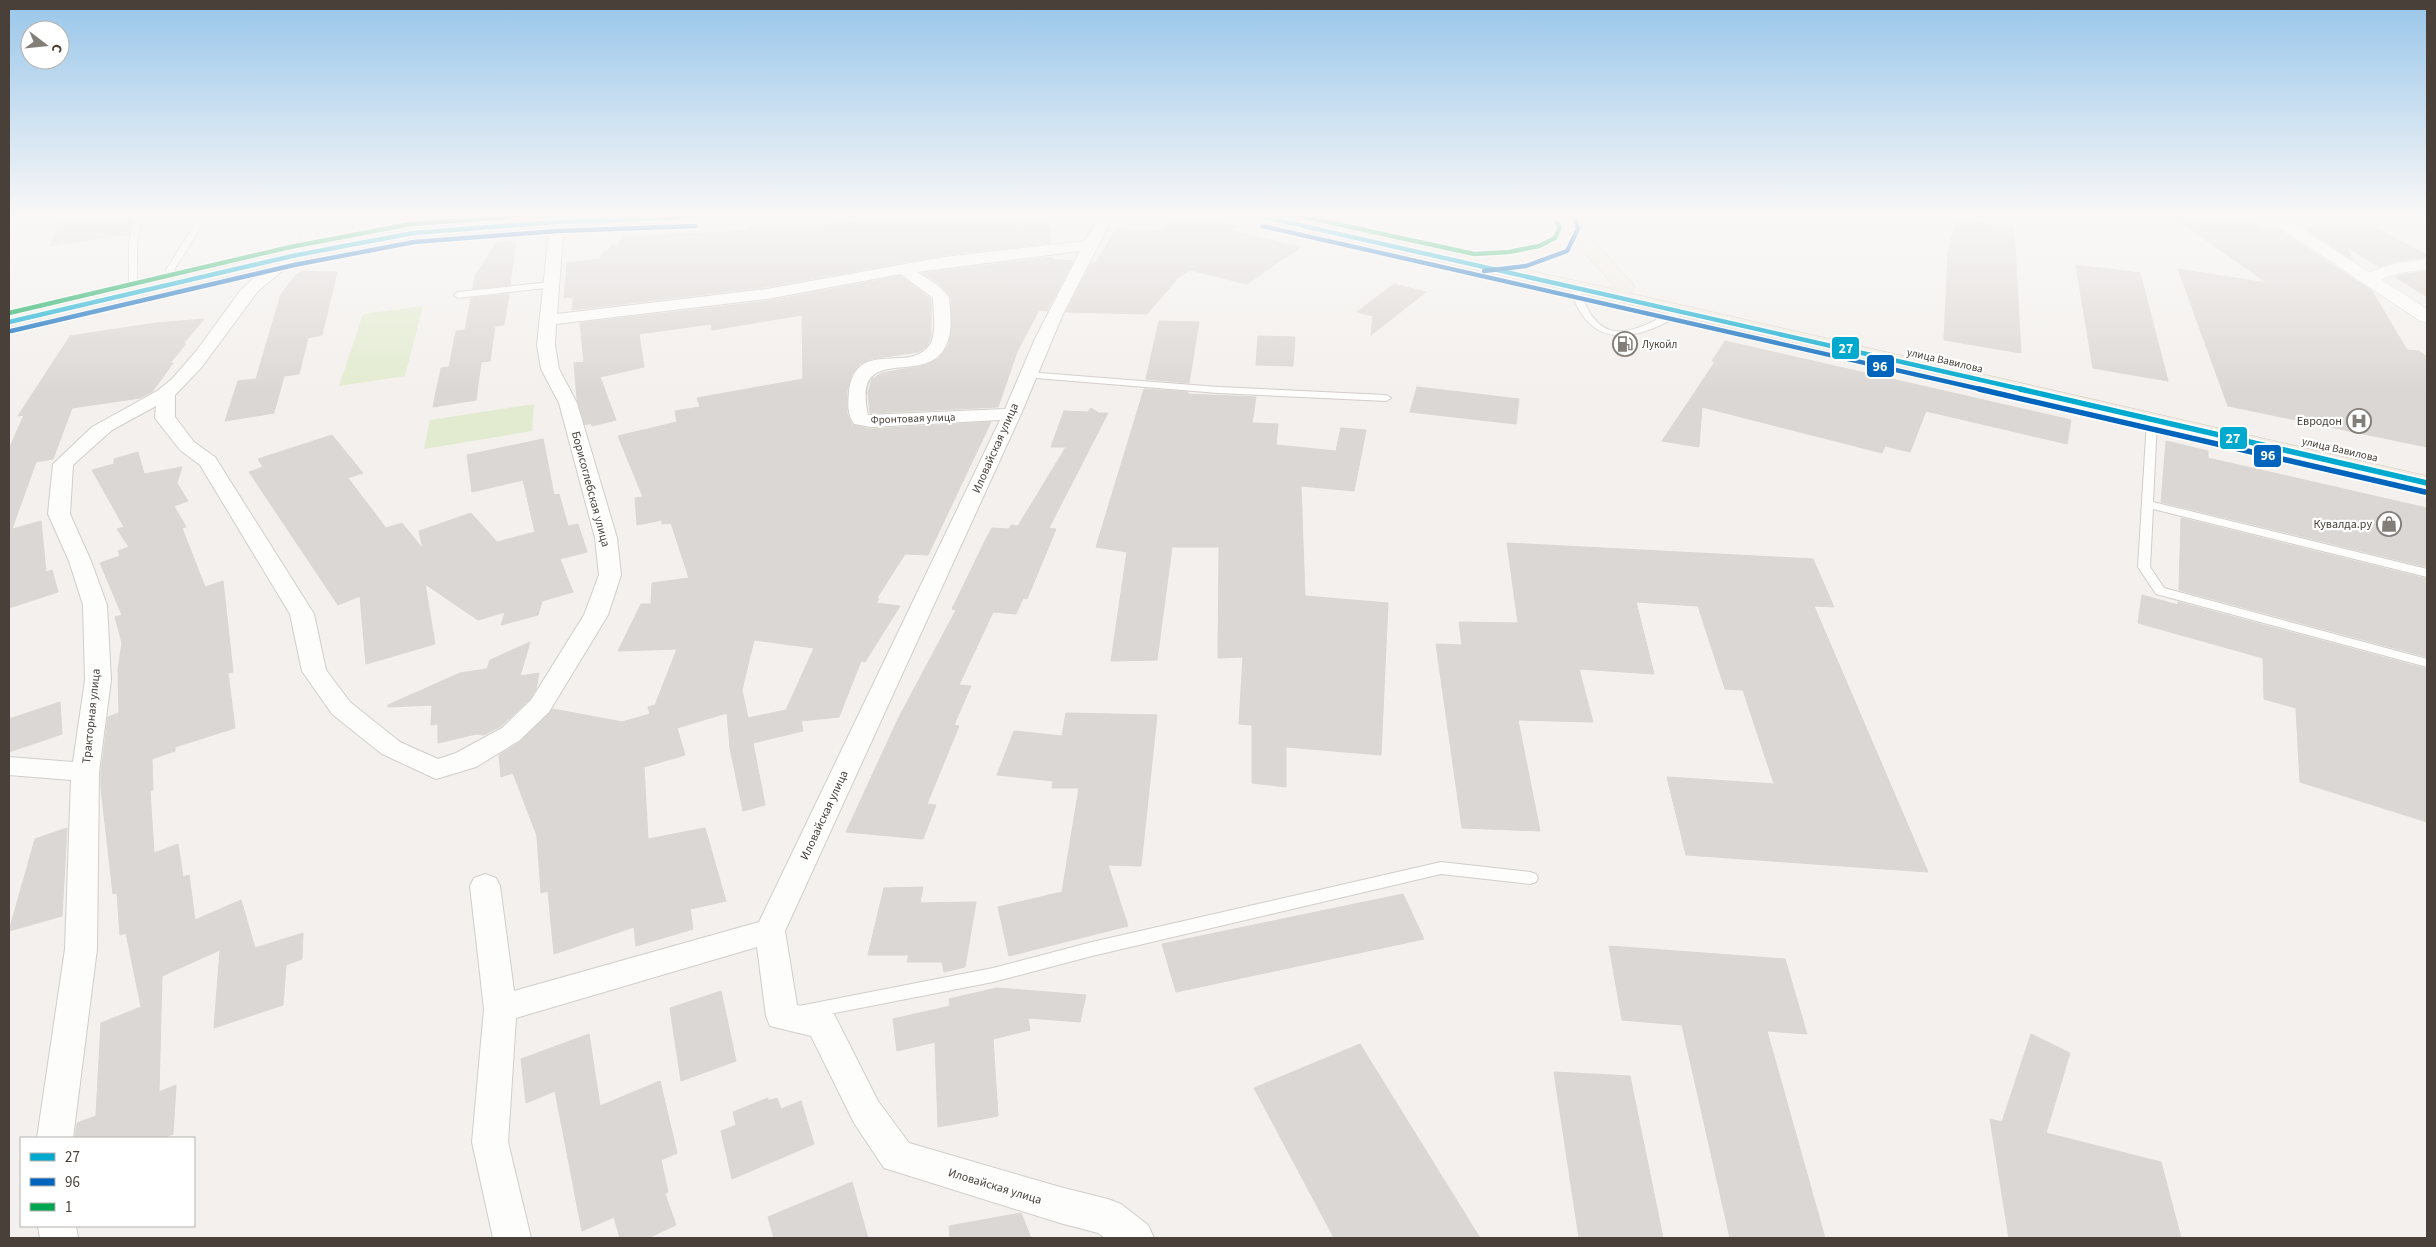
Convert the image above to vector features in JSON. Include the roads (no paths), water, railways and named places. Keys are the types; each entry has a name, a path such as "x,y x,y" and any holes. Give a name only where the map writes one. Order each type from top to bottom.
{"main road":[{"path":"9,311 166,275"},
{"path":"9,322 210,275"},
{"name":"улица Вавилова","path":"1527,275 2427,483"},
{"name":"улица Вавилова","path":"1571,275 2427,468"},
{"path":"1615,275 1626,288"}],"street":[{"name":"Тракторная улица","path":"55,1137 81,949 85,772 98,680 95,605 80,562 59,514 63,464 91,436 112,421 166,393 178,384 229,320 241,300 266,275"},
{"name":"Борисоглебская улица","path":"166,393 164,418 187,446 208,461 302,614 314,671 342,708 391,748 436,769 466,760 511,734 540,706 596,615 610,575 606,538 568,403 550,369 546,345 552,275"},
{"path":"547,320 767,294 864,275"},
{"name":"Фронтовая улица","path":"911,275 932,286 941,297 940,342 934,352 916,361 877,364 864,371 858,386 858,416 861,420 871,421 1012,414"},
{"name":"Иловайская улица","path":"770,930 1012,414 1027,375 1075,275"},
{"path":"2364,275 2427,317"},
{"path":"2368,278 2376,275"},
{"path":"9,766 85,772"},
{"path":"485,886 500,1009 490,1142 512,1238"},
{"path":"500,1009 770,930 782,1016"},
{"name":"Иловайская улица","path":"782,1016 822,1024 866,1112 897,1156 1060,1205 1108,1217 1135,1238"}],"lane":[{"path":"132,275 132,283"},
{"path":"458,295 551,285"},
{"path":"1575,286 1578,301 1585,316 1605,330 1623,334 1642,330 1683,311"},
{"path":"1027,375 1198,388 1386,398"},
{"path":"2152,420 2144,567 2160,591 2427,663"},
{"path":"2147,504 2427,574"},
{"path":"782,1016 993,975 1092,949 1441,868 1530,878"}],"place":[{"name":"Лукойл","path":"1625,344"},
{"name":"Евродон","path":"2359,421"},
{"name":"Кувалда.ру","path":"2389,524"}]}
